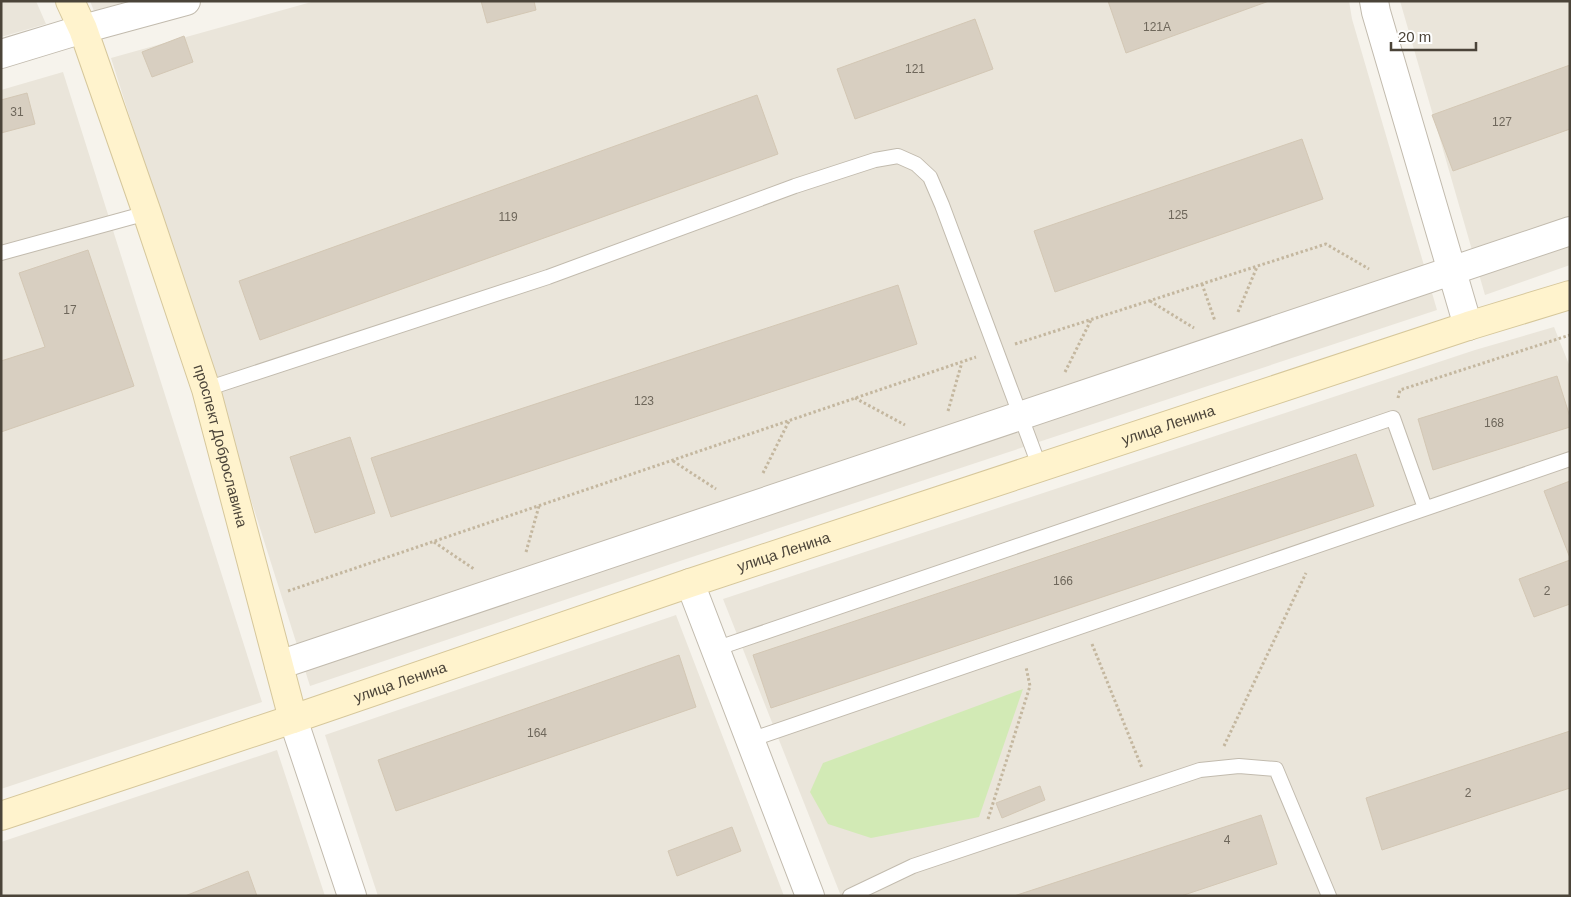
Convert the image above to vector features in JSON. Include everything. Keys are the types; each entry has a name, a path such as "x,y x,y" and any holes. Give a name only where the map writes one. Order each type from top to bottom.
{"main road":[{"name":"проспект Доброславина","path":"70,1 82,29 147,213 206,389 293,719"},
{"name":"улица Ленина","path":"1,816 293,719 690,583 1468,326 1569,297"}],"street":[{"path":"1,54 82,29 186,1"},
{"path":"1374,1 1468,326"},
{"path":"279,665 1570,231"},
{"path":"690,583 810,896"},
{"name":"проспект Доброславина","path":"293,719 352,896"}],"lane":[{"path":"206,389 548,277 795,186 875,160 898,156 916,164 930,177 1040,468"},
{"path":"1,253 147,213"},
{"path":"715,649 1393,418 1425,508"},
{"path":"750,740 1570,458"},
{"path":"850,896 913,866 1200,770 1239,766 1276,769 1329,896"}],"path":[{"path":"262,600 962,361 1326,244 1402,288"},
{"path":"1224,347 1257,266"},
{"path":"1202,284 1224,347"},
{"path":"1150,301 1224,347"},
{"path":"1048,406 1091,320"},
{"path":"1393,418 1400,390 1570,335"},
{"path":"854,398 938,443 962,361"},
{"path":"672,460 745,508 788,421"},
{"path":"434,542 511,587 539,506"},
{"path":"1213,769 1320,544"},
{"path":"1084,625 1150,787"},
{"path":"980,844 1030,686 1022,646"}],"shaded area":[{"path":"1,1 36,1 46,24 1,37"},
{"path":"90,1 128,1 94,11"},
{"path":"315,1 1349,1 1352,19 1437,310 310,686 111,58"},
{"path":"1400,1 1570,1 1570,265 1485,295"},
{"path":"63,72 262,702 1,789 1,90"},
{"path":"1554,327 1570,367 1570,896 841,896 723,599 1475,350"},
{"path":"676,615 784,896 378,896 325,735"},
{"path":"277,750 325,896 1,896 1,842"}],"green space":[{"path":"1023,689 979,817 871,838 828,824 810,792 823,763"}],"building":[{"path":"481,1 534,1 536,10 487,23"},
{"path":"1108,1 1269,1 1126,53"},
{"path":"975,19 993,69 855,119 837,69"},
{"path":"184,36 193,62 152,77 142,52"},
{"path":"1570,65 1570,129 1453,171 1432,115"},
{"path":"27,93 35,124 1,133 1,100"},
{"path":"757,95 778,154 260,340 239,281"},
{"path":"1302,139 1323,199 1055,292 1034,231"},
{"path":"88,250 134,386 1,432 1,361 45,347 19,273"},
{"path":"898,285 917,344 391,517 371,458"},
{"path":"1557,376 1570,417 1570,427 1433,470 1418,419"},
{"path":"350,437 375,513 315,533 290,457"},
{"path":"1356,454 1374,506 771,708 753,655"},
{"path":"1570,481 1570,558 1544,491"},
{"path":"1570,560 1570,604 1534,617 1519,579"},
{"path":"679,655 696,707 396,811 378,760"},
{"path":"1570,731 1570,788 1382,850 1366,798"},
{"path":"1040,786 1045,800 1002,818 996,803"},
{"path":"1261,815 1277,864 1181,896 1014,896"},
{"path":"732,827 741,851 677,876 668,851"},
{"path":"248,871 257,896 185,896"}]}
